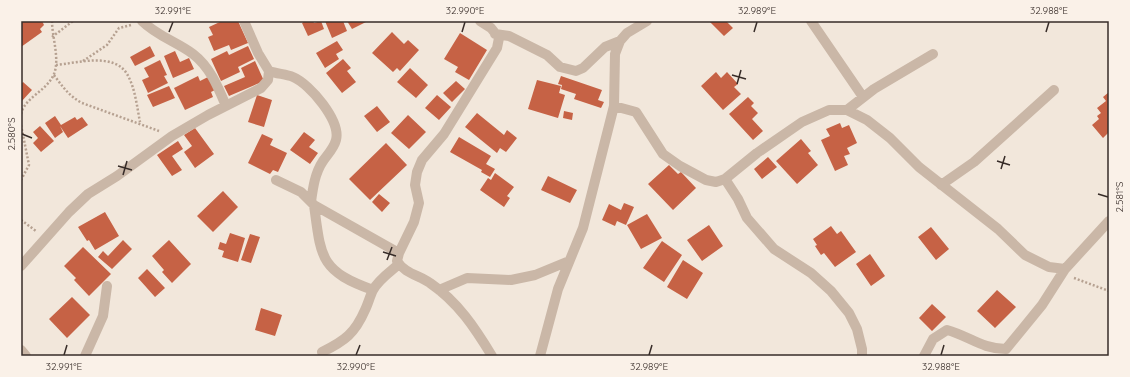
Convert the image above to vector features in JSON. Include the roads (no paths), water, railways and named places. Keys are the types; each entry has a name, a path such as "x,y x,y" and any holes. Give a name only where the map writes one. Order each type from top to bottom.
{"street":[{"path":"21,266 69,212 88,194 118,176 172,136 261,88 268,80 269,71 258,53 244,21"},
{"path":"480,21 499,38 497,48 491,61 444,134 422,160 417,172 415,185 419,203 414,222 399,253 397,261 402,268 430,283 464,312 492,356"},
{"path":"540,356 550,314 569,261 583,228 614,106 615,54 620,41 627,33 647,21"},
{"path":"811,21 863,97"},
{"path":"145,24 193,54 202,62 210,72 226,106"},
{"path":"495,34 509,36 547,55 560,67 576,71 583,68 605,47 620,41"},
{"path":"848,110 863,97 933,54"},
{"path":"269,71 294,78 304,84 334,119 337,131 336,140 317,175 313,187 312,203 325,261 333,270 349,282 373,290"},
{"path":"941,185 974,162 1054,90"},
{"path":"614,106 636,112 664,154 680,166 706,180 716,182 725,179 757,153 802,122 829,110 848,110 867,120 890,138 919,167 998,229 1025,254 1050,267 1063,271"},
{"path":"725,179 738,199 747,218 774,249 811,273 831,291 849,313 857,329 862,349 862,356"},
{"path":"276,180 301,192 312,203 399,253"},
{"path":"924,356 934,339 947,330 959,333 973,342 992,349 1006,349 1042,304 1063,271 1109,221"},
{"path":"439,290 467,278 511,280 535,275 569,261"},
{"path":"322,352 340,343 352,334 362,318 373,290 381,278 399,264"},
{"path":"85,356 103,316 107,286"},
{"path":"21,350 26,356"}]}
